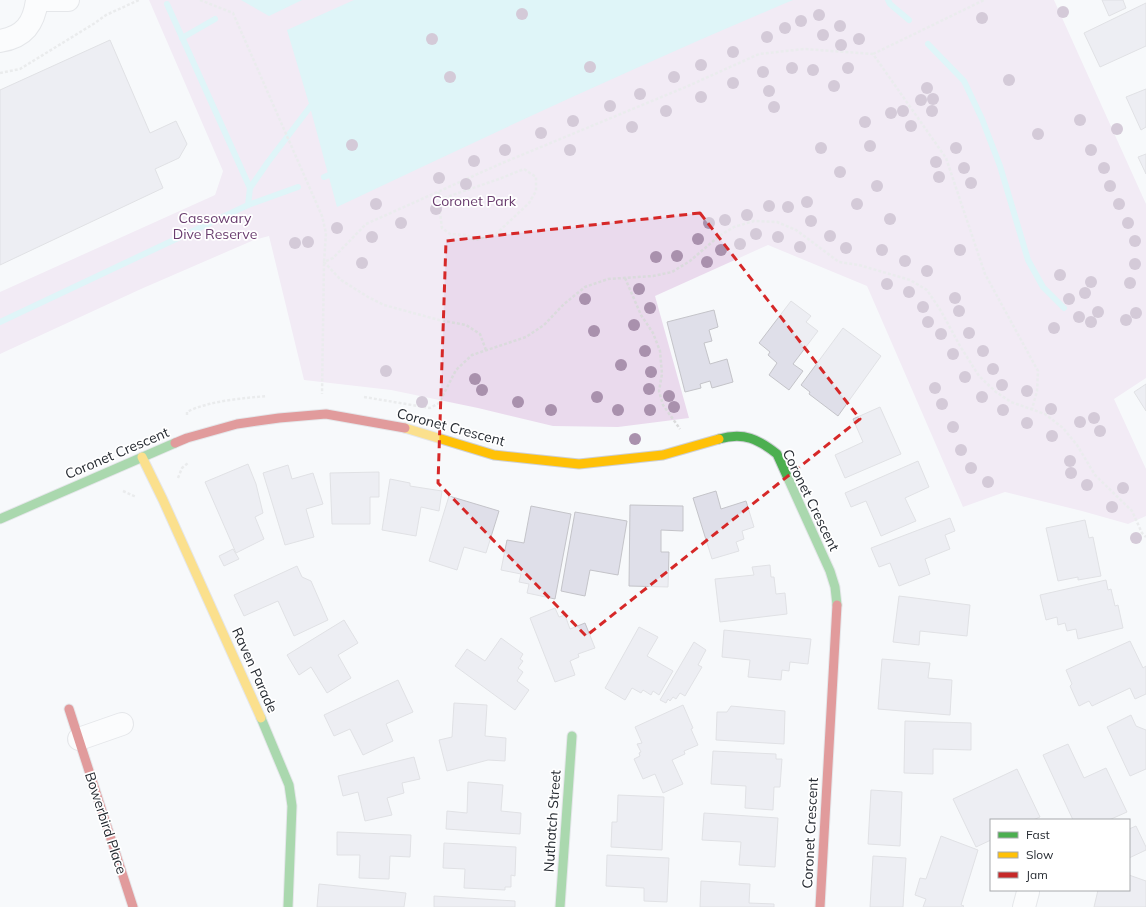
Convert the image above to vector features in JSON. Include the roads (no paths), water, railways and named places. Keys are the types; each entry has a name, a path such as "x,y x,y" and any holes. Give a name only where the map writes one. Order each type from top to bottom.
{"street":[{"path":"0,41 10,40 21,33 30,24 36,13 37,0 68,0"},
{"name":"Coronet Crescent","path":"0,519 187,438 237,424 278,418 326,414 409,429 494,455 579,464 663,455 722,438 739,436 751,438 764,444 777,454 830,571 835,587 837,604 820,907"},
{"name":"Raven Parade","path":"142,457 163,500 274,746 289,785 292,806 292,831 288,907"},
{"name":"Bowerbird Place","path":"69,709 134,907"},
{"path":"78,739 122,724"},
{"name":"Nuthatch Street","path":"560,907 572,736"}],"water":[{"path":"241,0 302,0 269,16"},
{"path":"354,0 793,0 564,101 337,207 310,107 287,30"}],"waterway":[{"path":"888,0 890,4 909,20"},
{"path":"0,322 248,205 250,188 167,4"},
{"path":"182,38 215,19"},
{"path":"928,44 964,81 982,119 1000,166 1028,260 1043,287 1064,308"},
{"path":"250,188 310,107"},
{"path":"324,177 329,175"},
{"path":"248,205 298,187"}],"park label":[{"name":"Coronet Park","path":"474,201"},
{"name":"Cassowary Dive Reserve","path":"215,226"}]}
